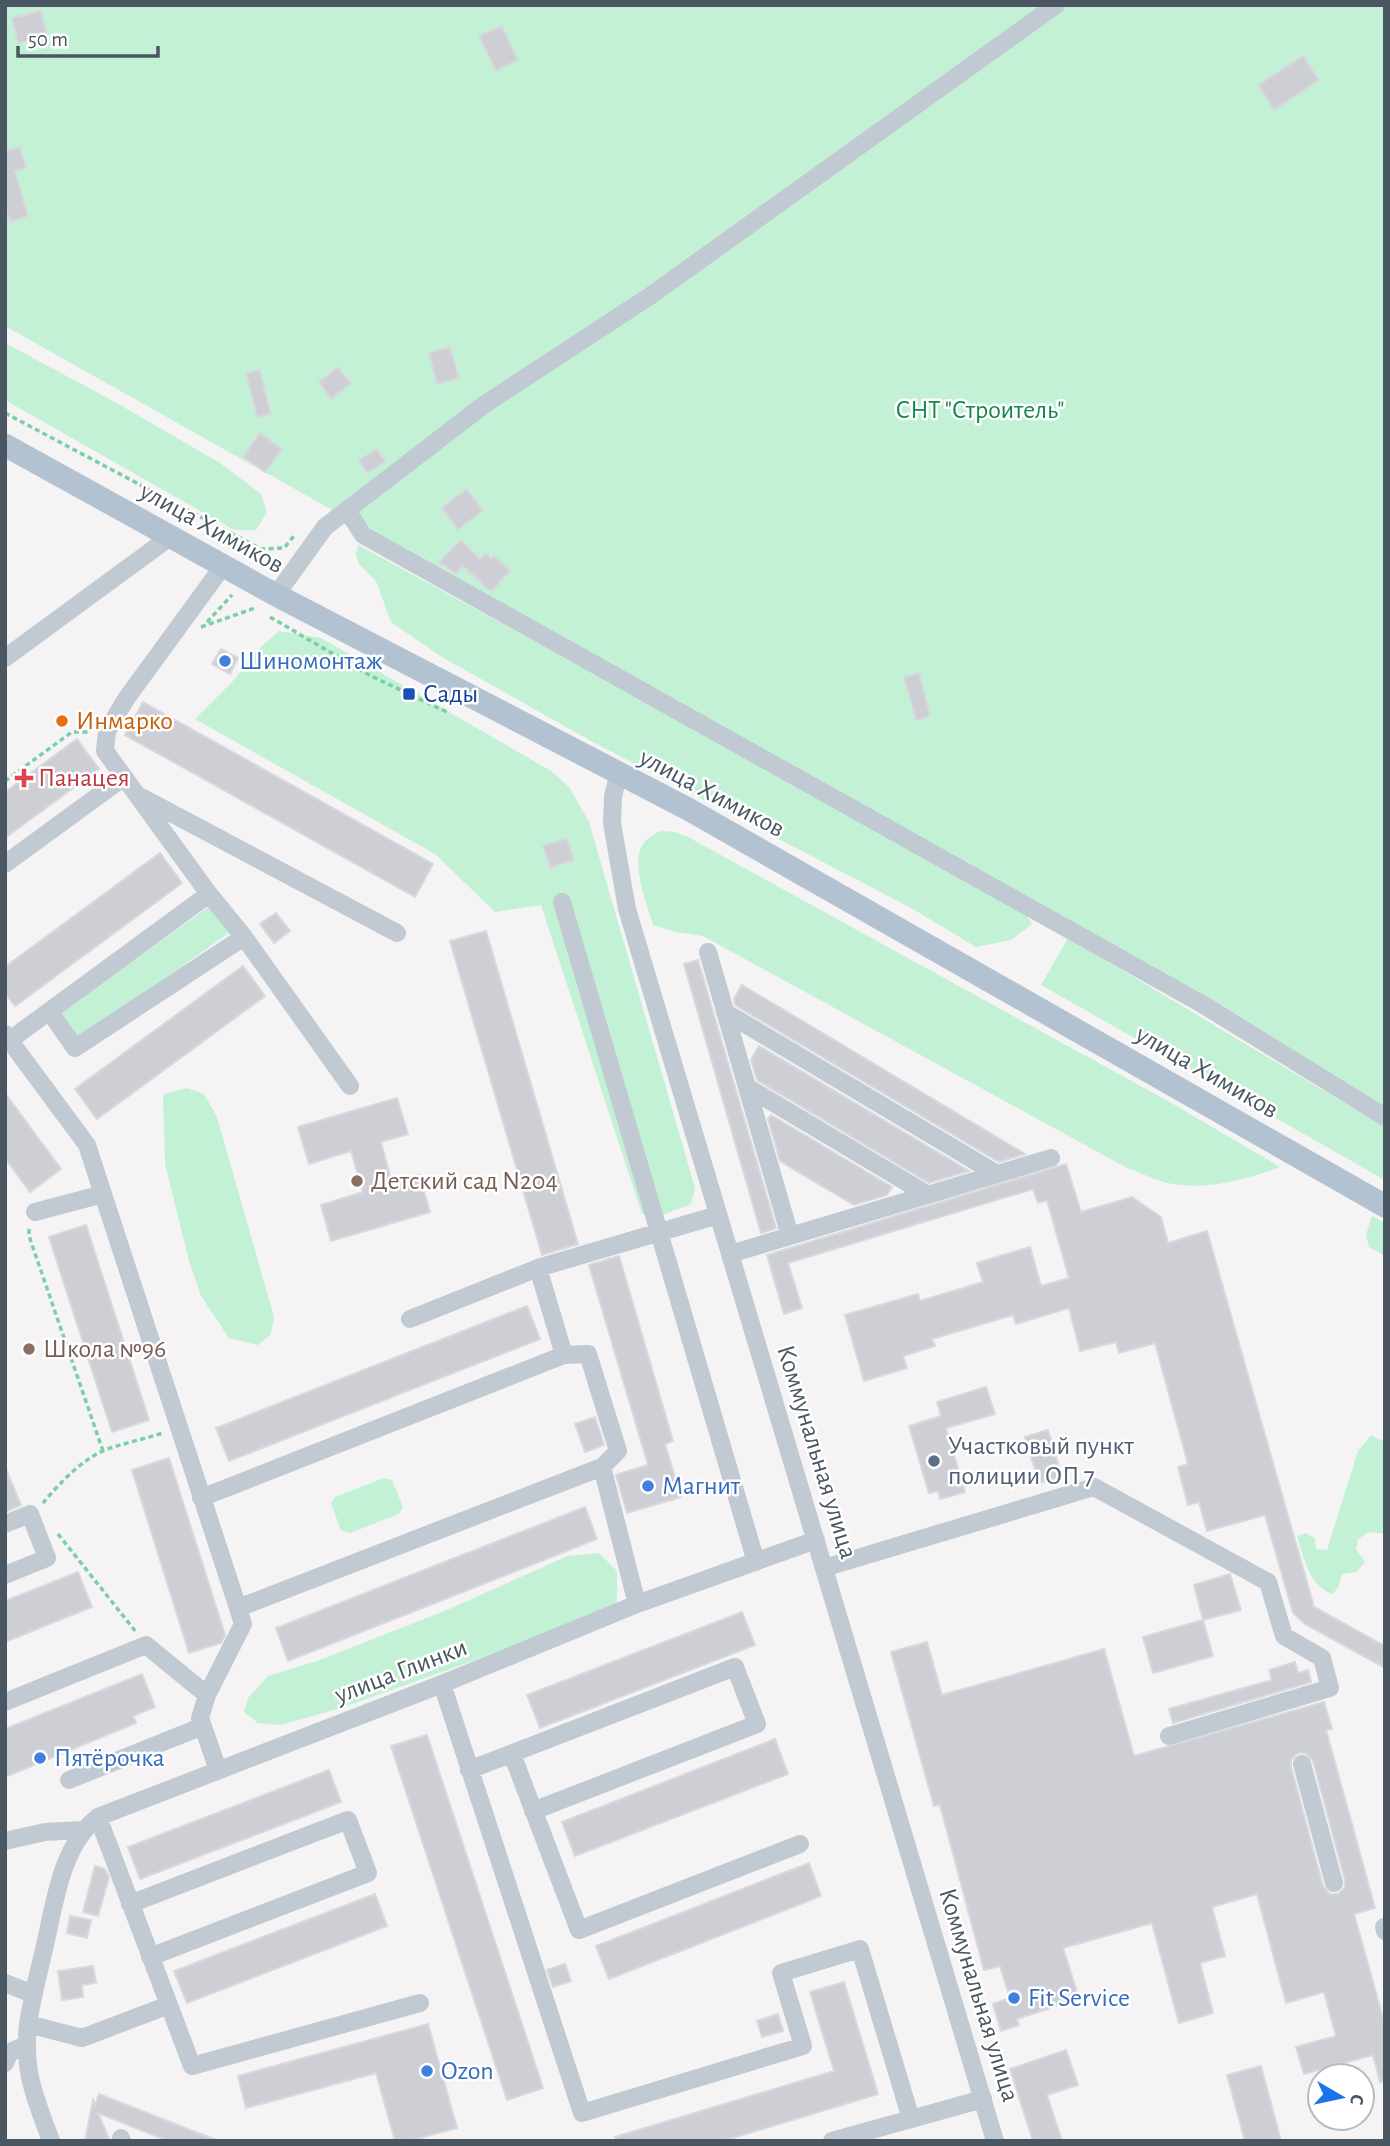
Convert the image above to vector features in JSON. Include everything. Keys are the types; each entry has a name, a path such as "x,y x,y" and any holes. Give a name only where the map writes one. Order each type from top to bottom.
{"main road":[{"name":"улица Химиков","path":"5,445 223,566 271,605 688,809 1385,1206"}],"street":[{"path":"271,605 325,527 485,404 650,296 1056,5"},
{"path":"347,510 363,535 1191,997 1385,1118"},
{"path":"5,658 170,537"},
{"path":"223,566 126,699 107,735 105,751 209,894 244,937 349,1086"},
{"name":"Коммунальная улица","path":"618,775 613,797 612,822 627,909 995,2141"},
{"path":"5,864 124,777"},
{"path":"137,794 397,933"},
{"path":"209,894 49,1011 8,1037 87,1146 243,1624 207,1695 200,1718 218,1770"},
{"path":"562,902 755,1562"},
{"path":"49,1011 75,1048 244,937"},
{"path":"708,952 790,1236"},
{"path":"725,1012 997,1174"},
{"path":"747,1087 928,1195"},
{"path":"730,1254 1051,1158"},
{"path":"35,1212 103,1194"},
{"path":"411,1319 538,1268 718,1215"},
{"path":"538,1268 564,1355"},
{"path":"201,1498 564,1355 588,1354 618,1451 602,1467 238,1608"},
{"path":"602,1467 637,1604"},
{"path":"824,1568 1094,1487 1268,1582 1284,1636 1322,1658 1331,1688 1169,1736"},
{"path":"5,1524 30,1514 47,1558 5,1575"},
{"name":"улица Глинки","path":"83,1830 98,1817 442,1684 637,1604 816,1540"},
{"path":"5,1702 146,1644 207,1695"},
{"path":"470,1770 735,1667 757,1724 533,1811"},
{"path":"442,1684 582,2113 803,2046 781,1973 860,1949 911,2119"},
{"path":"69,1780 204,1726"},
{"path":"512,1754 579,1930 800,1844"},
{"path":"1302,1764 1334,1883"},
{"path":"98,1817 192,2066 420,2003"},
{"path":"130,1904 348,1820 368,1873 150,1957"},
{"path":"5,1841 45,1832 83,1830"},
{"path":"51,2141 28,2078 28,2024 56,1895 70,1854 83,1830"},
{"path":"5,1983 33,1994"},
{"path":"28,2024 82,2038 169,2005"},
{"path":"5,2063 10,2052 26,2045"},
{"path":"832,2141 983,2099"}],"path":[{"path":"5,413 261,549 285,548 299,531"},
{"path":"209,585 234,596 200,628 254,608 245,603"},
{"path":"271,605 371,676 447,712"},
{"path":"5,781 72,732 107,735"},
{"path":"35,1212 30,1217 29,1236 103,1451"},
{"path":"30,1514 90,1458 103,1451 178,1428"},
{"path":"56,1531 146,1644"}],"green space":[{"name":"СНТ \"Строитель\"","path":"5,5 1385,5 1385,1115 1164,978 5,326"},
{"path":"5,343 220,463 261,494 267,512 256,530 234,530 5,400"},
{"path":"358,545 1020,905 1032,924 1011,940 976,947 913,909 593,742 440,656 391,622 376,581 359,564 356,555"},
{"path":"279,631 321,638 551,771 569,787 589,822 695,1188 691,1204 660,1216 642,1214 541,905 495,912 435,854 195,719 234,680 254,653"},
{"path":"662,831 688,837 1173,1104 1280,1167 1255,1176 1200,1186 1167,1183 1127,1168 703,936 653,925 641,886 639,858 649,837"},
{"path":"210,906 229,933 79,1039 60,1013"},
{"path":"1068,938 1385,1127 1385,1180 1041,985"},
{"path":"187,1088 204,1094 217,1117 274,1317 271,1334 258,1345 229,1338 201,1296 189,1261 165,1164 163,1096"},
{"path":"1372,1216 1385,1223 1385,1256 1369,1247 1366,1235"},
{"path":"1371,1435 1385,1442 1385,1534 1369,1532 1358,1539 1356,1549 1365,1562 1356,1572 1342,1574 1338,1588 1332,1594 1312,1578 1297,1536 1306,1533 1315,1538 1316,1549 1327,1550 1358,1451"},
{"path":"384,1478 392,1480 403,1507 399,1514 350,1533 341,1531 331,1503 335,1497"},
{"path":"599,1553 617,1571 617,1603 520,1644 341,1708 281,1725 258,1723 244,1712 248,1698 268,1676 317,1661 447,1610 568,1556"}],"building":[{"path":"41,11 47,37 18,43 12,18"},
{"path":"502,26 518,60 496,71 479,36"},
{"path":"1303,56 1319,80 1274,110 1258,85"},
{"path":"20,147 26,168 15,171 28,216 10,222 5,205 5,151"},
{"path":"450,347 459,378 437,384 429,353"},
{"path":"338,367 351,383 331,399 319,382"},
{"path":"260,370 271,414 257,417 246,373"},
{"path":"260,433 282,449 265,472 243,457"},
{"path":"377,449 385,462 367,473 359,460"},
{"path":"466,489 483,510 458,530 442,508"},
{"path":"461,540 480,559 486,553 491,558 494,556 510,571 491,592 463,566 456,574 439,562"},
{"name":"Шиномонтаж","path":"221,649 238,658 230,674 212,664"},
{"path":"919,673 930,716 916,720 904,677"},
{"path":"143,702 433,864 415,897 125,735"},
{"path":"77,739 99,769 5,838 5,792"},
{"path":"567,838 574,860 550,868 543,846"},
{"path":"160,853 182,883 15,1006 5,993 5,967"},
{"path":"276,913 290,931 274,943 260,924"},
{"path":"486,931 578,1244 542,1255 450,941"},
{"path":"698,960 776,1228 761,1233 684,964"},
{"path":"243,966 265,996 97,1119 75,1089"},
{"path":"742,985 1025,1154 999,1162 735,1005 734,999"},
{"path":"759,1046 969,1171 929,1183 757,1080 751,1060"},
{"path":"5,1093 61,1169 30,1192 5,1158"},
{"path":"397,1098 408,1134 381,1142 392,1183 419,1175 430,1212 331,1241 321,1205 363,1192 351,1151 309,1164 298,1127"},
{"path":"771,1115 892,1187 887,1195 854,1205 780,1161 768,1119"},
{"path":"1066,1164 1081,1212 1132,1197 1161,1217 1168,1243 1207,1231 1314,1607 1385,1646 1385,1668 1305,1624 1293,1613 1265,1515 1207,1531 1199,1502 1188,1505 1178,1467 1188,1464 1155,1343 1119,1353 1116,1342 1080,1351 1069,1308 1016,1324 1013,1315 932,1339 935,1346 903,1356 907,1368 864,1381 845,1315 918,1294 920,1301 983,1282 977,1263 1030,1247 1041,1286 1069,1278 1047,1200 1038,1203 1033,1189 788,1263 802,1308 784,1314 767,1255"},
{"path":"86,1225 149,1420 112,1432 49,1237"},
{"path":"619,1256 673,1441 665,1444 681,1497 627,1513 616,1475 648,1465 589,1265"},
{"path":"527,1306 540,1339 229,1461 216,1428"},
{"path":"986,1387 995,1414 946,1428 965,1492 940,1499 938,1491 929,1493 909,1426 941,1416 937,1402"},
{"path":"595,1417 604,1445 585,1452 575,1424"},
{"path":"1048,1430 1062,1477 1039,1483 1025,1437"},
{"path":"169,1458 225,1635 221,1643 189,1653 132,1470"},
{"path":"5,1467 21,1505 5,1512"},
{"path":"585,1507 597,1539 288,1661 276,1628"},
{"path":"78,1572 92,1607 5,1642 5,1601"},
{"path":"1230,1574 1241,1610 1203,1620 1194,1585"},
{"path":"742,1612 755,1645 540,1728 527,1695"},
{"path":"1203,1620 1213,1656 1153,1673 1143,1637"},
{"path":"927,1642 942,1695 1104,1649 1134,1756 1324,1702 1332,1729 1326,1730 1375,1908 1354,1914 1385,2025 1385,2081 1380,2082 1373,2055 1348,2062 1306,2062 1304,2074 1296,2047 1336,2036 1324,1992 1286,2003 1257,1894 1212,1907 1225,1956 1200,1963 1213,2013 1179,2023 1152,1923 1063,1948 1079,1998 1017,2019 1019,2025 1001,2031 993,2004 1010,1998 1000,1966 984,1970 940,1805 934,1806 891,1652","holes":["1298,1753 1306,1753 1313,1761 1345,1880 1345,1887 1338,1894 1330,1894 1323,1886 1291,1767 1291,1760"]},
{"path":"1295,1662 1298,1673 1308,1670 1311,1682 1173,1723 1169,1709 1272,1680 1269,1670"},
{"path":"142,1674 155,1707 133,1716 136,1723 5,1777 5,1729"},
{"path":"427,1735 543,2088 507,2100 391,1746"},
{"path":"775,1739 788,1774 575,1856 562,1822"},
{"path":"329,1770 341,1802 140,1879 128,1847"},
{"path":"809,1863 821,1896 609,1979 596,1946"},
{"path":"95,1866 105,1869 109,1877 98,1916 83,1912"},
{"path":"375,1894 387,1926 187,2003 174,1971"},
{"path":"70,1916 91,1920 87,1938 67,1933"},
{"path":"565,1964 571,1981 553,1987 547,1970"},
{"path":"93,1966 96,1983 82,1985 83,1997 62,2000 58,1971"},
{"path":"844,1982 878,2094 723,2141 616,2141 615,2137 834,2071 810,1992"},
{"path":"778,2014 783,2031 762,2037 757,2021"},
{"path":"428,2024 457,2128 409,2141 395,2141 376,2073 246,2108 238,2076"},
{"path":"1066,2050 1078,2085 1047,2095 1062,2141 1033,2141 1010,2069"},
{"path":"1261,2066 1281,2141 1245,2141 1227,2075"},
{"path":"99,2094 216,2141 168,2141 98,2113 110,2141 85,2141 93,2100 95,2105"}],"place":[{"name":"Шиномонтаж","path":"225,661"},
{"name":"Сады","path":"409,694"},
{"name":"Инмарко","path":"62,721"},
{"name":"Панацея","path":"24,778"},
{"name":"Детский сад N204","path":"357,1181"},
{"name":"Школа №96","path":"29,1349"},
{"name":"Участковый пункт полиции ОП 7","path":"934,1461"},
{"name":"Магнит","path":"648,1486"},
{"name":"Пятёрочка","path":"40,1758"},
{"name":"Fit Service","path":"1014,1998"},
{"name":"Ozon","path":"427,2071"}]}
